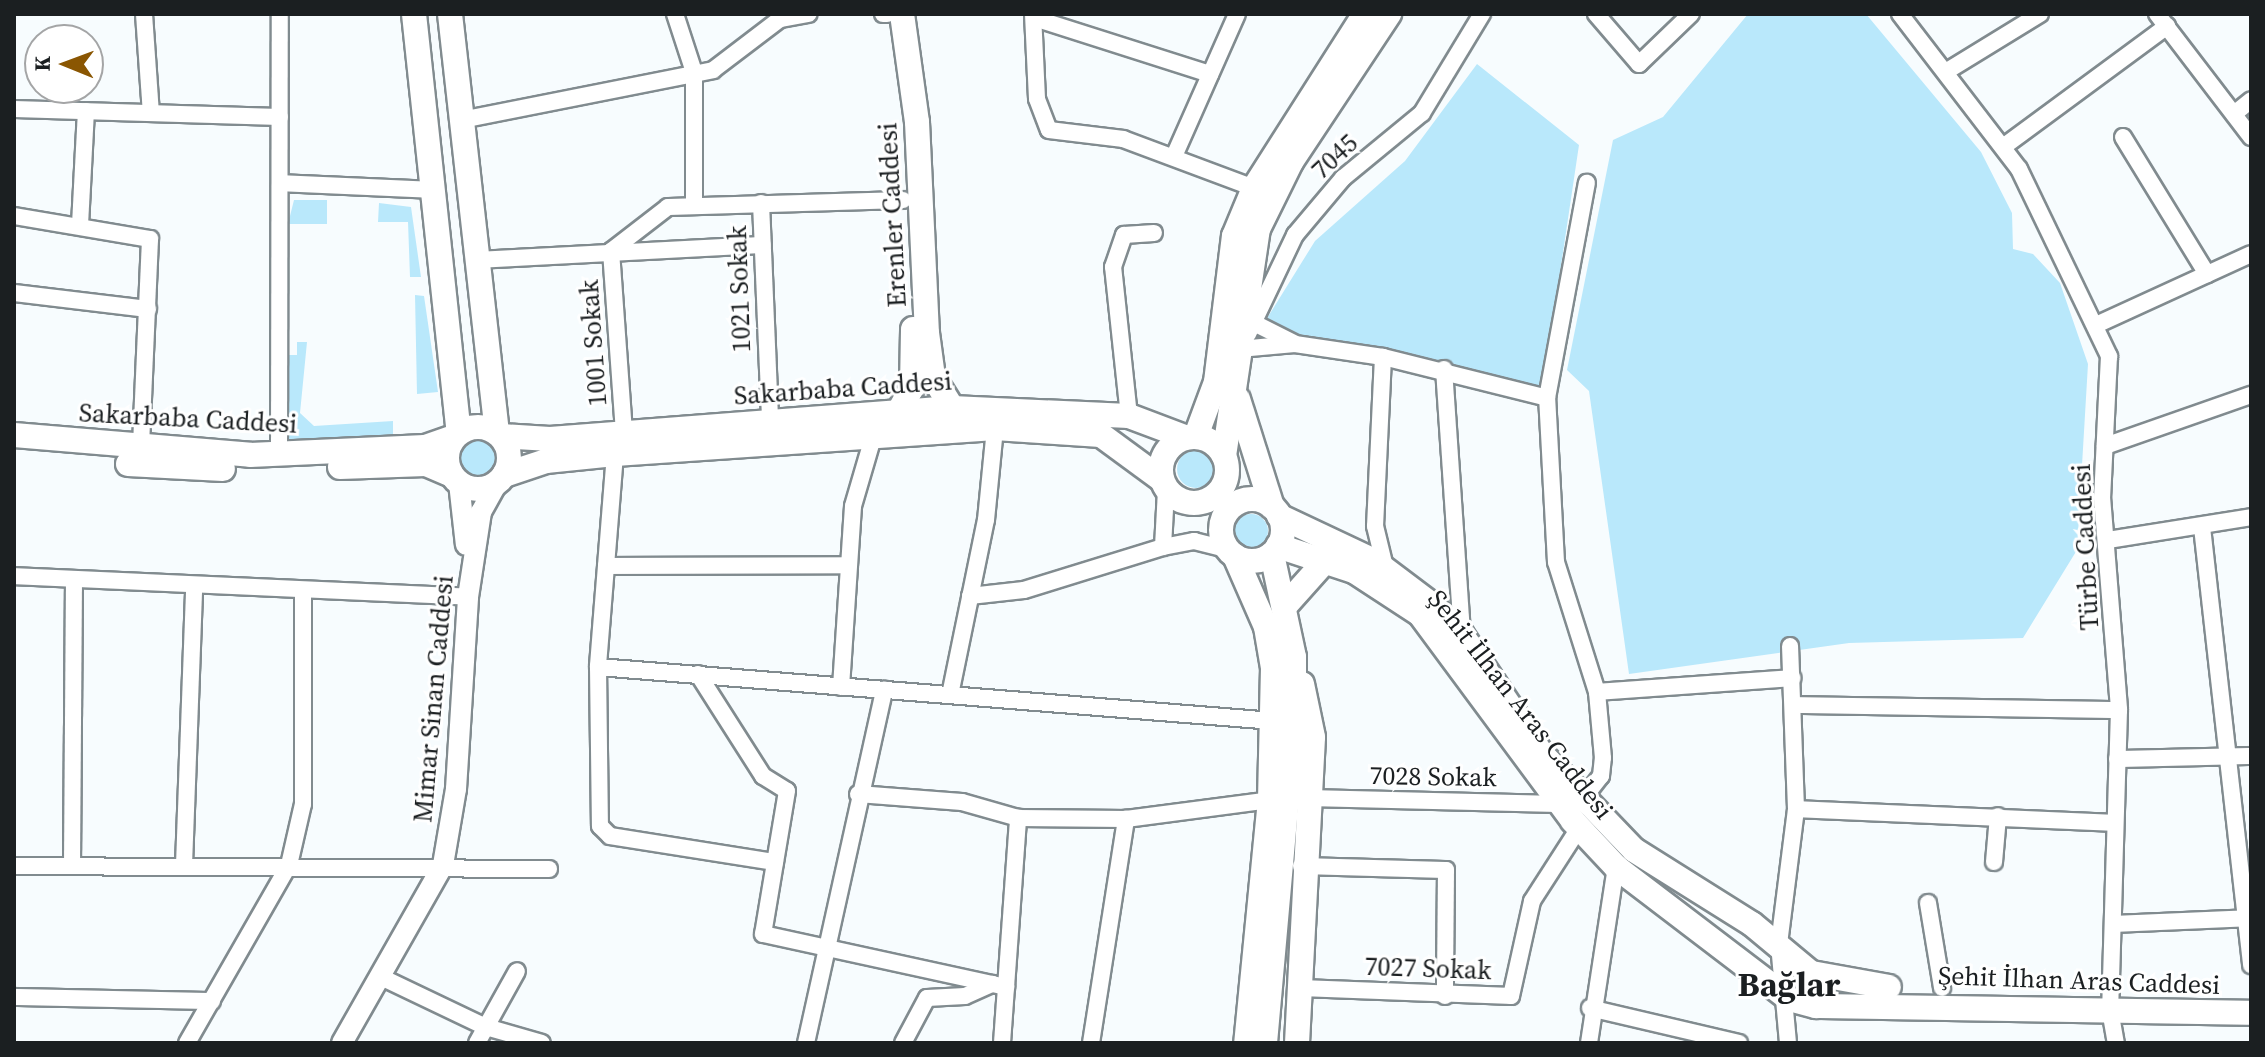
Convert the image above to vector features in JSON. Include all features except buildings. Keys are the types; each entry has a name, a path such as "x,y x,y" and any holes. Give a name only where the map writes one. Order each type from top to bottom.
{"main road":[{"path":"414,14 456,435 447,456 456,479 478,489 501,479 509,455 499,434 475,260 450,14"},
{"name":"Erenler Caddesi","path":"886,14 915,352 912,388 899,411"},
{"name":"Erenler Caddesi","path":"902,14 917,122 927,333 933,377 952,408"},
{"path":"1365,14 1254,188 1234,236 1216,382 1190,437 1167,449 1170,490 1215,496 1226,461 1250,255 1270,196 1389,14"},
{"path":"1236,386 1272,508 1275,550 1294,657 1313,721 1301,866 1302,988 1297,1043"},
{"name":"Sakarbaba Caddesi","path":"501,479 546,461 619,444 770,420 952,408 1129,416 1190,437 1226,461"},
{"path":"456,435 478,426 499,434"},
{"name":"Sakarbaba Caddesi","path":"499,434 619,444 995,428 1101,435 1170,490 1228,548"},
{"name":"Sakarbaba Caddesi","path":"14,435 141,449 279,454 425,447 456,435"},
{"name":"Sakarbaba Caddesi","path":"14,452 176,468 426,464 456,479"},
{"name":"Şehit İlhan Aras Caddesi","path":"1226,461 1272,508 1385,567 1462,635 1541,753 1582,800 1634,850 1779,944 1811,973 1857,986 1942,988 2251,1013"},
{"path":"1246,1043 1270,800 1273,721 1266,627 1228,548 1223,519 1235,504 1272,508"},
{"path":"1228,548 1254,561 1275,550"},
{"name":"Şehit İlhan Aras Caddesi","path":"1275,550 1326,560 1386,588 1420,614 1558,804 1616,867 1789,999 1816,1006 2251,997"},
{"path":"1285,606 1326,560"},
{"path":"1265,1043 1294,657"}],"street":[{"path":"144,14 151,113"},
{"path":"279,454 280,14"},
{"path":"675,14 694,72 694,205"},
{"path":"461,120 713,70 780,19 809,14"},
{"path":"1175,154 1237,14"},
{"name":"7045","path":"1239,349 1295,235 1343,178 1422,113 1482,14"},
{"path":"1596,14 1639,64 1691,14"},
{"name":"Türbe Caddesi","path":"1900,14 2003,147 2096,325 2109,356 2105,446 2119,710 2115,924 2110,1002 2116,1043"},
{"path":"1947,71 2040,14"},
{"path":"1210,74 1034,16 1037,99 1049,130 1175,154 1254,188"},
{"path":"2003,147 2162,20 2251,137"},
{"path":"2234,114 2251,100"},
{"path":"14,109 280,117"},
{"path":"80,225 86,111"},
{"path":"2123,137 2207,274"},
{"path":"280,183 433,190"},
{"path":"1582,800 1601,776 1597,692 1556,562 1547,398 1587,183"},
{"path":"611,251 668,207 903,200"},
{"name":"1021 Sokak","path":"761,203 770,420"},
{"path":"14,216 150,239 141,449"},
{"path":"1129,416 1113,267 1124,235 1154,233"},
{"path":"475,260 763,245"},
{"name":"1001 Sokak","path":"611,251 619,444 598,667 600,826 610,836 775,862"},
{"path":"2096,325 2251,254"},
{"path":"14,293 148,309"},
{"path":"1254,323 1295,344"},
{"path":"1239,349 1295,344 1383,357 1444,369 1547,398"},
{"path":"1383,357 1375,512 1385,567"},
{"path":"1444,369 1462,635"},
{"path":"2105,446 2251,395"},
{"path":"950,695 970,596 995,428"},
{"path":"841,687 853,506 874,434"},
{"path":"14,576 468,597 456,479"},
{"name":"Mimar Sinan Caddesi","path":"342,1043 443,865 456,789 468,597 481,512 501,479"},
{"path":"1163,547 1170,490"},
{"path":"2108,540 2251,517"},
{"path":"2202,527 2224,756 2242,826 2251,965"},
{"path":"970,596 1024,590 1163,547 1194,541 1228,548"},
{"path":"606,566 848,565"},
{"path":"72,865 74,580"},
{"path":"184,865 194,586"},
{"path":"187,1043 289,865 303,804 303,591"},
{"path":"1788,1043 1789,999 1779,944 1796,809 1796,705 1790,646"},
{"path":"598,667 1273,721"},
{"path":"698,674 763,776 787,791 763,934 999,986"},
{"path":"1597,692 1793,678"},
{"path":"806,1043 858,794 884,690"},
{"path":"1796,705 2119,710"},
{"path":"2117,759 2251,756"},
{"path":"858,794 962,802 1018,818 1126,819 1270,800"},
{"name":"7028 Sokak","path":"1308,798 1558,804"},
{"path":"1796,809 2115,823"},
{"path":"1994,862 1998,816"},
{"path":"1002,1043 999,986 1018,818"},
{"path":"1091,1043 1126,819"},
{"name":"7027 Sokak","path":"1302,988 1445,996 1511,996 1532,901 1579,828"},
{"path":"14,866 443,865 549,869"},
{"path":"1301,866 1446,870 1445,996"},
{"path":"1589,1043 1590,1008 1616,867"},
{"path":"1928,903 1942,988"},
{"path":"2115,924 2249,918"},
{"path":"477,1043 517,971"},
{"path":"381,977 486,1027 542,1043"},
{"path":"903,1043 927,998 965,996 999,986"},
{"path":"14,997 212,1001"},
{"path":"1590,1008 1739,1043"}],"shaded area":[{"path":"1748,14 1866,14 1981,152 2012,213 2013,249 2033,254 2060,283 2088,364 2077,550 2023,638 1849,643 1629,674 1589,391 1567,370 1613,140 1663,117"},
{"path":"1477,64 1579,145 1542,393 1261,328 1315,241 1405,161"},
{"path":"294,200 327,200 327,224 288,224"},
{"path":"379,203 411,207 421,277 410,277 408,222 378,222"},
{"path":"415,295 424,296 438,392 417,394"},
{"path":"297,342 307,342 300,413 314,426 393,421 393,439 289,440 288,355 297,355"},
{"path":"477,440 490,446 496,459 490,472 477,478 464,472 458,459 464,446"},
{"path":"1196,450 1210,455 1215,469 1210,483 1196,488 1182,483 1177,469 1182,455"},
{"path":"1251,514 1263,519 1268,531 1263,543 1251,548 1239,543 1234,531 1239,519"}],"district":[{"name":"Bağlar","path":"1789,985"}]}
